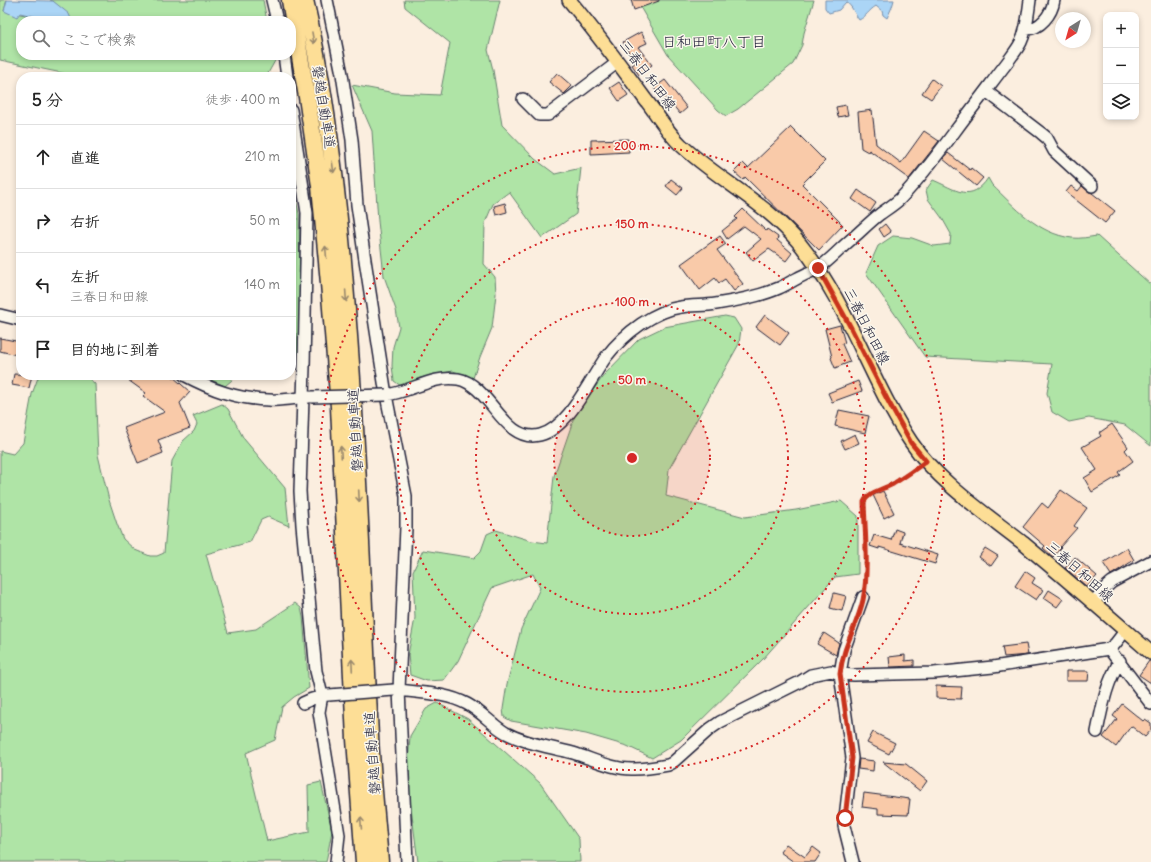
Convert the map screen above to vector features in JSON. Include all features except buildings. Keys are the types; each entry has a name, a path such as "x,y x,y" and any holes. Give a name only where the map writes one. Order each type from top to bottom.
{"highway":[{"name":"磐越自動車道","path":"290,0 293,16"},
{"name":"磐越自動車道","path":"305,0 323,98 335,184 345,279 354,403 370,738 380,862"},
{"name":"磐越自動車道","path":"296,35 320,186 339,406 355,739 364,862"}],"main road":[{"name":"三春日和田線","path":"569,0 618,62 678,143 700,162 765,209 799,242 818,268 911,443 926,461 959,492 1151,653"}],"street":[{"path":"272,0 276,16"},
{"path":"327,0 349,118 357,206 386,394 406,496 406,527 397,690 407,862"},
{"path":"194,380 207,387 234,395 270,400 386,394 406,391 433,380 447,378 460,379 469,383 483,394 503,419 523,434 533,436 551,432 570,413 607,356 625,336 650,319 660,313 680,307 715,304 765,294 781,288 826,263 836,252 899,200 921,175 986,91 1020,43 1025,29 1030,0"},
{"path":"1025,29 1031,29 1043,22 1050,12 1054,0"},
{"path":"285,60 286,72"},
{"path":"523,99 539,115 548,115 618,62"},
{"path":"986,91 1047,138 1054,151 1092,186"},
{"path":"296,142 307,213 307,398 300,491 316,671 326,695 319,712 339,835 336,862"},
{"path":"0,315 16,319"},
{"path":"1093,603 1104,589 1112,582 1151,561"},
{"path":"853,862 844,826 852,758 840,674 844,650 863,597"},
{"path":"303,704 326,695 397,690 447,696 467,704 494,726 507,734 528,742 573,753 612,766 634,770 668,765 672,763 720,722 812,675 831,671 840,674 854,675 934,673 993,668 1109,648 1115,644 1125,631"},
{"path":"1109,648 1151,704"},
{"path":"1097,732 1109,683 1120,661"}],"path":[{"path":"863,597 866,582 865,500 873,493 892,484 926,461"}],"green space":[{"path":"0,0 7,0 4,11 32,16 16,16 16,60 275,60 269,72 57,72 0,60"},
{"path":"50,0 263,0 266,16 68,16 53,1"},
{"path":"404,0 500,0 488,50 493,70 502,125 535,159 555,174 581,168 576,214 542,238 509,192 493,204 485,223 484,264 495,277 496,294 492,328 473,378 453,371 420,378 401,386 394,381 392,366 393,347 399,327 396,310 384,276 378,221 372,131 352,85 395,93 440,95 450,43 405,7"},
{"path":"636,0 814,0 802,45 793,64 738,109 726,116 718,110 668,55"},
{"path":"988,178 992,185 1009,202 1038,225 1048,231 1072,238 1097,236 1151,285 1151,446 1125,425 1089,418 1069,422 1052,412 1047,393 1052,364 925,357 866,273 878,246 893,236 912,238 934,246 950,244 951,234 942,218 928,199 926,190 933,180 962,192 969,192 975,191 982,186"},
{"path":"296,200 299,214 301,357 296,352"},
{"path":"725,316 734,318 741,329 739,344 669,469 666,496 745,517 796,510 841,501 858,516 858,574 835,577 763,659 681,740 652,758 627,746 586,734 511,721 504,717 503,709 507,684 521,629 540,588 533,574 492,588 458,661 444,680 427,681 410,675 408,655 415,618 413,571 423,550 474,558 481,551 487,534 496,530 532,541 547,543 554,476 575,415 604,375 639,339 664,327"},
{"path":"37,380 91,380 95,384 98,455 109,500 123,539 135,550 150,556 157,556 164,553 172,461 183,441 194,431 197,424 193,416 222,404 228,409 244,439 285,488 289,526 268,517 261,520 250,542 206,554 228,633 256,629 295,603 301,608 309,688 294,697 282,707 275,740 246,753 267,841 309,832 308,785 321,782 332,831 326,862 0,862 0,451 13,454 23,443 32,394"},
{"path":"211,380 232,380 225,386"},
{"path":"437,703 468,719 540,783 579,839 580,862 418,862 407,776 410,736 426,709"}],"water":[{"path":"7,0 53,1 70,16 33,16 20,13 16,17 4,11"},
{"path":"825,0 894,0 887,18 876,6 859,20 852,8 846,2 839,10 829,13 825,8"}],"district":[{"name":"日和田町八丁目","path":"714,42"}],"route":[{"path":"818,268 911,443 926,461 918,468 892,484 873,493 866,498 864,502 866,582 857,618 844,650 840,674 852,758 845,818"}]}
